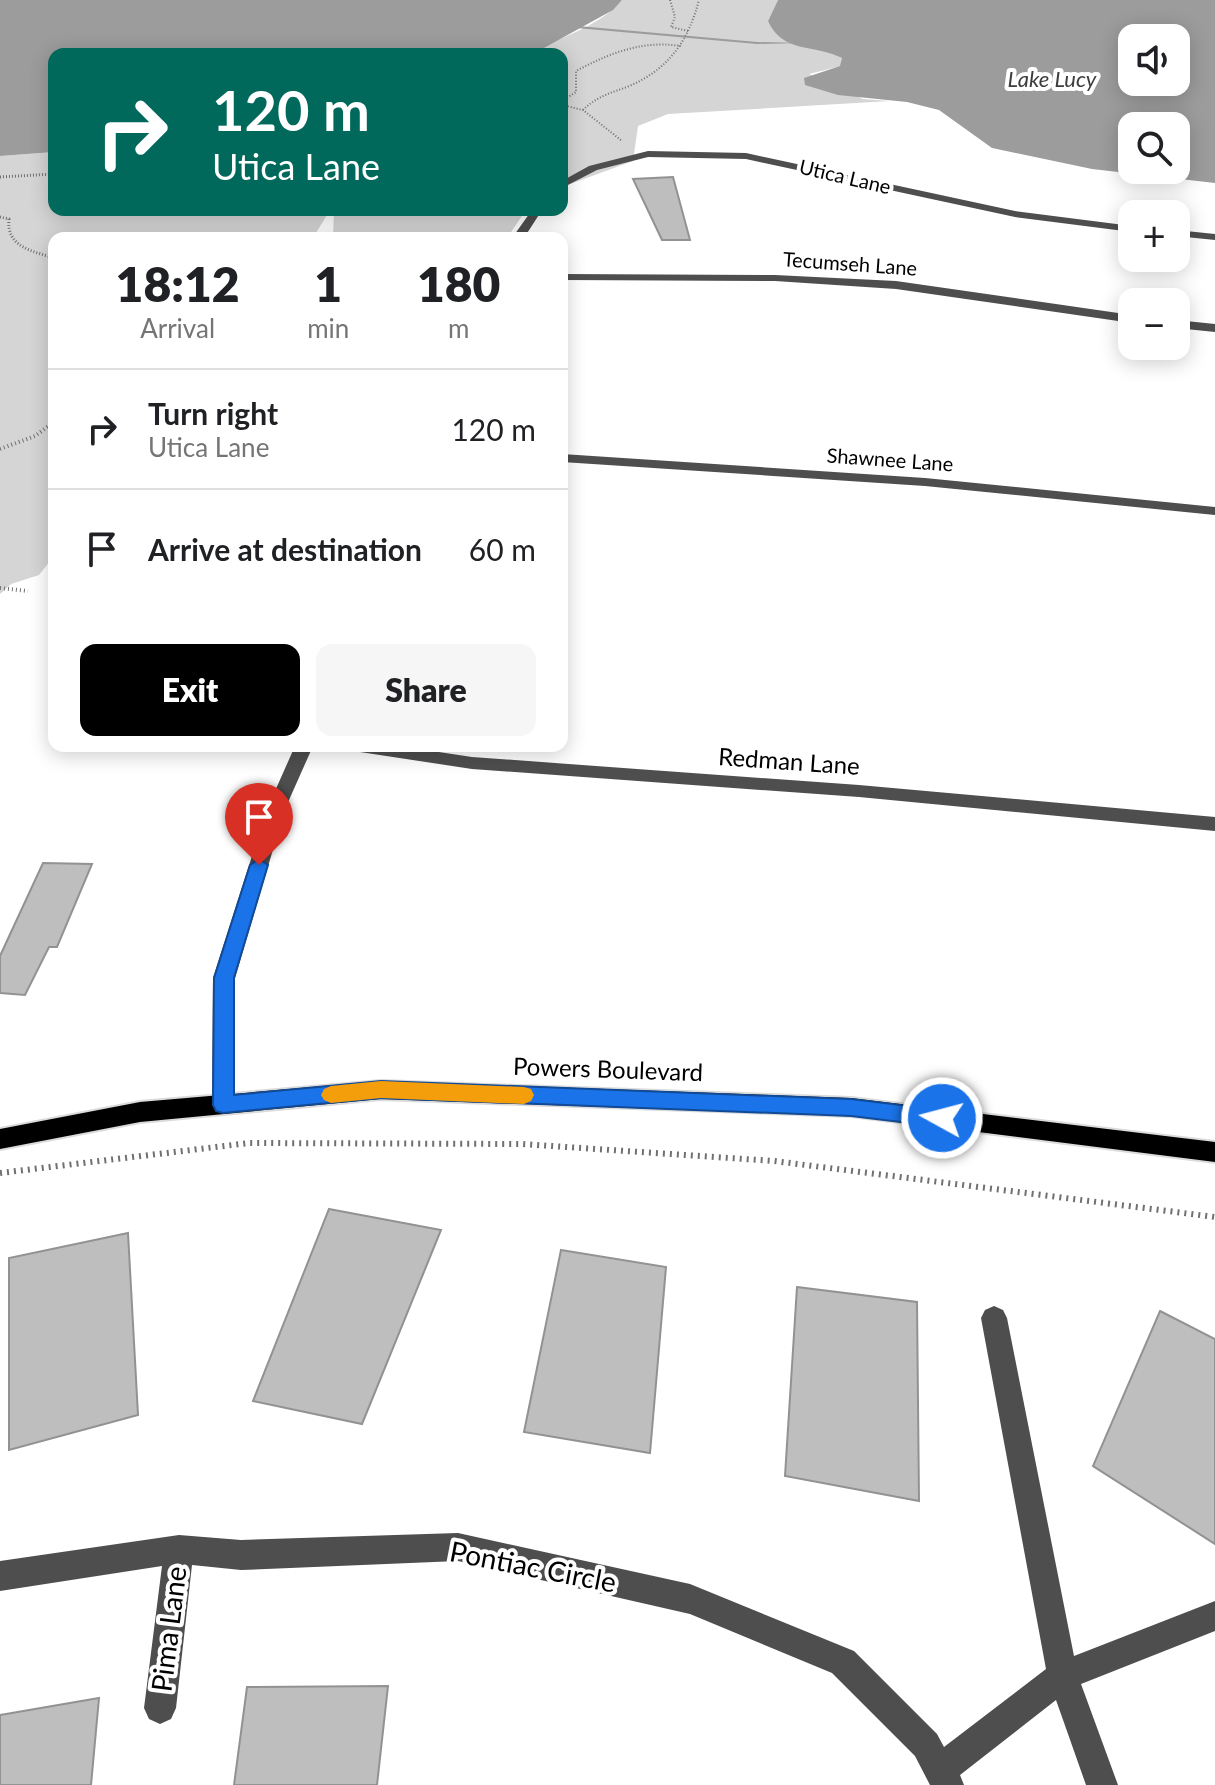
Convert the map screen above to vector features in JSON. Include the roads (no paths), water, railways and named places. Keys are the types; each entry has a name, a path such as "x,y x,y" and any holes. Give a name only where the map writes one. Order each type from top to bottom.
{"main road":[{"name":"Powers Boulevard","path":"0,1139 140,1112 381,1090 851,1107 1215,1152"}],"street":[{"name":"Utica Lane","path":"568,182 593,168 639,156 685,153 746,156 1015,214 1118,227"},
{"path":"1190,234 1215,237"},
{"name":"Tecumseh Lane","path":"568,277 775,278 896,285 1118,317"},
{"path":"1190,325 1215,328"},
{"name":"Shawnee Lane","path":"568,458 925,482 1215,511"},
{"path":"223,1105 224,978 276,809 301,752"},
{"name":"Redman Lane","path":"400,752 472,763 859,791 1215,824"},
{"path":"994,1318 1063,1676 1102,1785"},
{"name":"Pontiac Circle","path":"0,1576 179,1549 241,1555 458,1547 690,1599 843,1662 926,1745 944,1778"},
{"name":"Pima Lane","path":"160,1708 179,1549"},
{"path":"944,1778 1063,1676 1215,1616"}],"water":[{"path":"0,0 622,0 613,10 544,48 48,48 48,152 0,156"},
{"name":"Lake Lucy","path":"778,0 1215,0 1215,183 1190,180 1190,112 1118,112 1118,172 1092,169 992,148 939,110 907,102 838,95 805,85 804,78 840,66 842,58 791,44 774,31 768,21"}],"waterway":[{"path":"567,26 757,43 801,43"}]}
